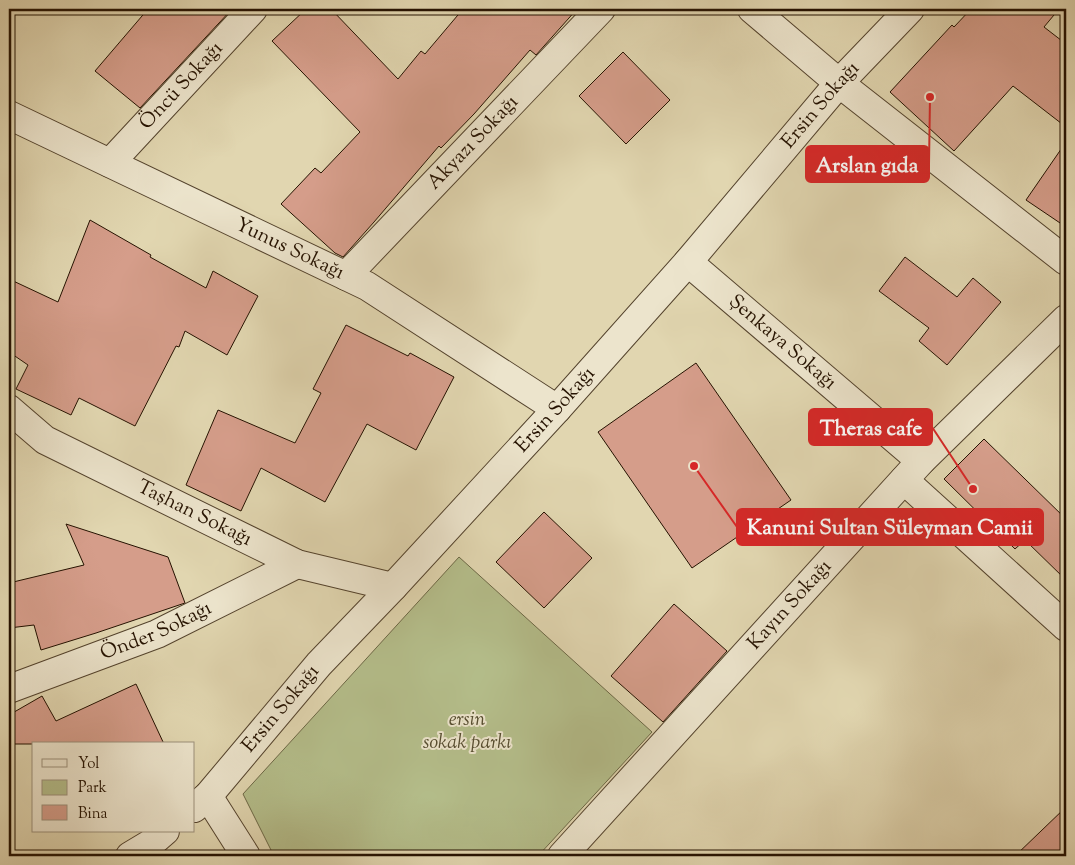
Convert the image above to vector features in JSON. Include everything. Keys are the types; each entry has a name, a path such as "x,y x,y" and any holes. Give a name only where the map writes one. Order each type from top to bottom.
{"street":[{"name":"Öncü Sokağı","path":"110,163 253,9"},
{"name":"Akyazı Sokağı","path":"346,276 600,9"},
{"path":"752,9 838,83 1066,261"},
{"name":"Ersin Sokağı","path":"201,802 319,664 557,409 688,262 838,83 910,9"},
{"name":"Yunus Sokağı","path":"9,116 367,286 557,409"},
{"name":"Şenkaya Sokağı","path":"688,262 912,471 1066,628"},
{"name":"Kayın Sokağı","path":"562,856 912,471 1066,319"},
{"name":"Taşhan Sokağı","path":"9,409 45,440 297,564 393,586"},
{"name":"Önder Sokağı","path":"9,689 157,634 297,564"},
{"path":"201,802 246,856"},
{"path":"130,856 150,844 164,832"}],"green space":[{"name":"ersin sokak parkı","path":"459,557 652,732 538,856 274,856 243,794"}],"building":[{"path":"148,9 232,9 140,108 95,71"},
{"path":"306,9 331,9 398,79 421,51 425,54 463,9 577,9 536,55 530,50 474,114 441,148 439,146 343,257 335,253 281,204 315,168 321,173 360,132 272,41"},
{"path":"971,9 1059,9 1044,27 1066,44 1066,127 1013,86 954,151 890,92 952,25 954,27"},
{"path":"623,52 670,100 626,144 579,96"},
{"path":"1066,142 1066,227 1026,200"},
{"path":"90,220 151,255 150,257 206,288 213,271 258,296 227,355 185,331 179,347 176,346 135,426 79,398 71,415 16,389 28,365 9,352 9,279 58,302"},
{"path":"905,257 957,297 973,278 1001,302 947,365 919,341 929,328 879,291"},
{"path":"346,325 408,356 410,353 454,377 416,450 367,424 325,502 261,468 241,511 186,485 218,410 295,443 321,393 313,389"},
{"path":"696,363 791,500 692,568 598,432"},
{"path":"984,439 1066,519 1066,580 1025,540 1015,549 944,479"},
{"path":"544,512 592,558 544,608 496,562"},
{"path":"66,524 168,557 185,603 41,650 34,625 9,628 9,583 84,565"},
{"path":"674,604 727,651 663,722 611,676"},
{"path":"136,684 163,742 32,742 32,744 9,744 9,715 42,696 56,721"},
{"path":"1066,807 1066,856 1015,856"}],"place":[{"name":"Arslan gıda","path":"930,97"},
{"name":"Kanuni Sultan Süleyman Camii","path":"694,466"},
{"name":"Theras cafe","path":"973,489"}]}
